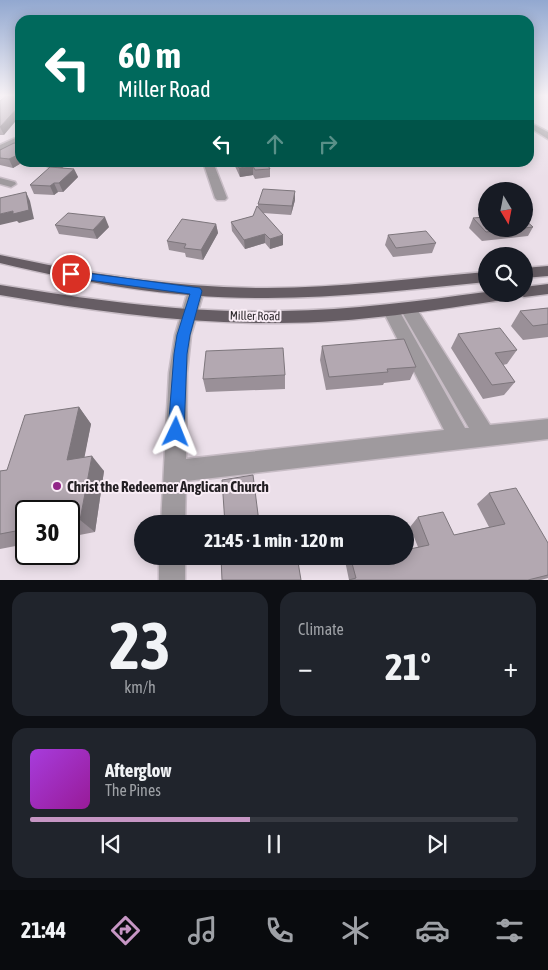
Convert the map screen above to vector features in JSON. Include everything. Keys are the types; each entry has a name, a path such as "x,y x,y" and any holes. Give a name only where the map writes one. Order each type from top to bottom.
{"main road":[{"name":"Miller Road","path":"0,259 54,272 196,291 266,293 330,291 478,278"},
{"path":"533,272 548,271"},
{"path":"533,291 548,289"},
{"name":"Miller Road","path":"0,290 82,305 189,315 321,316 478,298"}],"street":[{"path":"534,127 548,136"},
{"path":"0,148 15,141"},
{"path":"210,167 221,198"},
{"path":"0,181 11,184"},
{"path":"173,515 178,373 183,335 196,291"},
{"path":"399,308 485,436"},
{"path":"399,308 460,439"},
{"path":"175,471 548,429"},
{"path":"172,565 172,580"}],"building":[{"path":"15,143 15,156 9,159 0,158 0,150"},
{"path":"50,167 74,169 59,183 54,183 50,186 30,185"},
{"path":"254,167 269,167 270,169 255,170"},
{"path":"263,189 295,191 292,206 258,204"},
{"path":"26,192 29,210 13,214 13,211 0,214 0,198"},
{"path":"257,206 283,235 270,239 265,234 244,240 231,222 253,216"},
{"path":"68,213 105,217 93,230 55,225"},
{"path":"182,219 216,224 201,250 184,248 186,244 167,241"},
{"path":"426,231 436,243 396,248 388,235"},
{"path":"548,308 548,324 533,326 520,311"},
{"path":"500,328 517,350 495,353 515,382 492,385 458,334"},
{"path":"404,339 416,367 387,369 388,372 329,377 322,346"},
{"path":"283,348 285,375 203,379 206,351"},
{"path":"79,407 67,460 92,456 80,520 80,500 15,500 15,531 0,534 0,471 7,470 25,415"},
{"path":"253,475 258,515 224,515 222,480"},
{"path":"516,488 548,543 548,575 528,580 349,580 356,578 352,565 414,565 414,548 429,545 418,517 443,512 454,535 505,524 489,493"},
{"path":"221,565 298,565 301,580 222,580"}],"place":[{"name":"Christ the Redeemer Anglican Church","path":"57,486"}],"route":[{"path":"71,274 196,291 183,335 180,354 176,432"}]}
